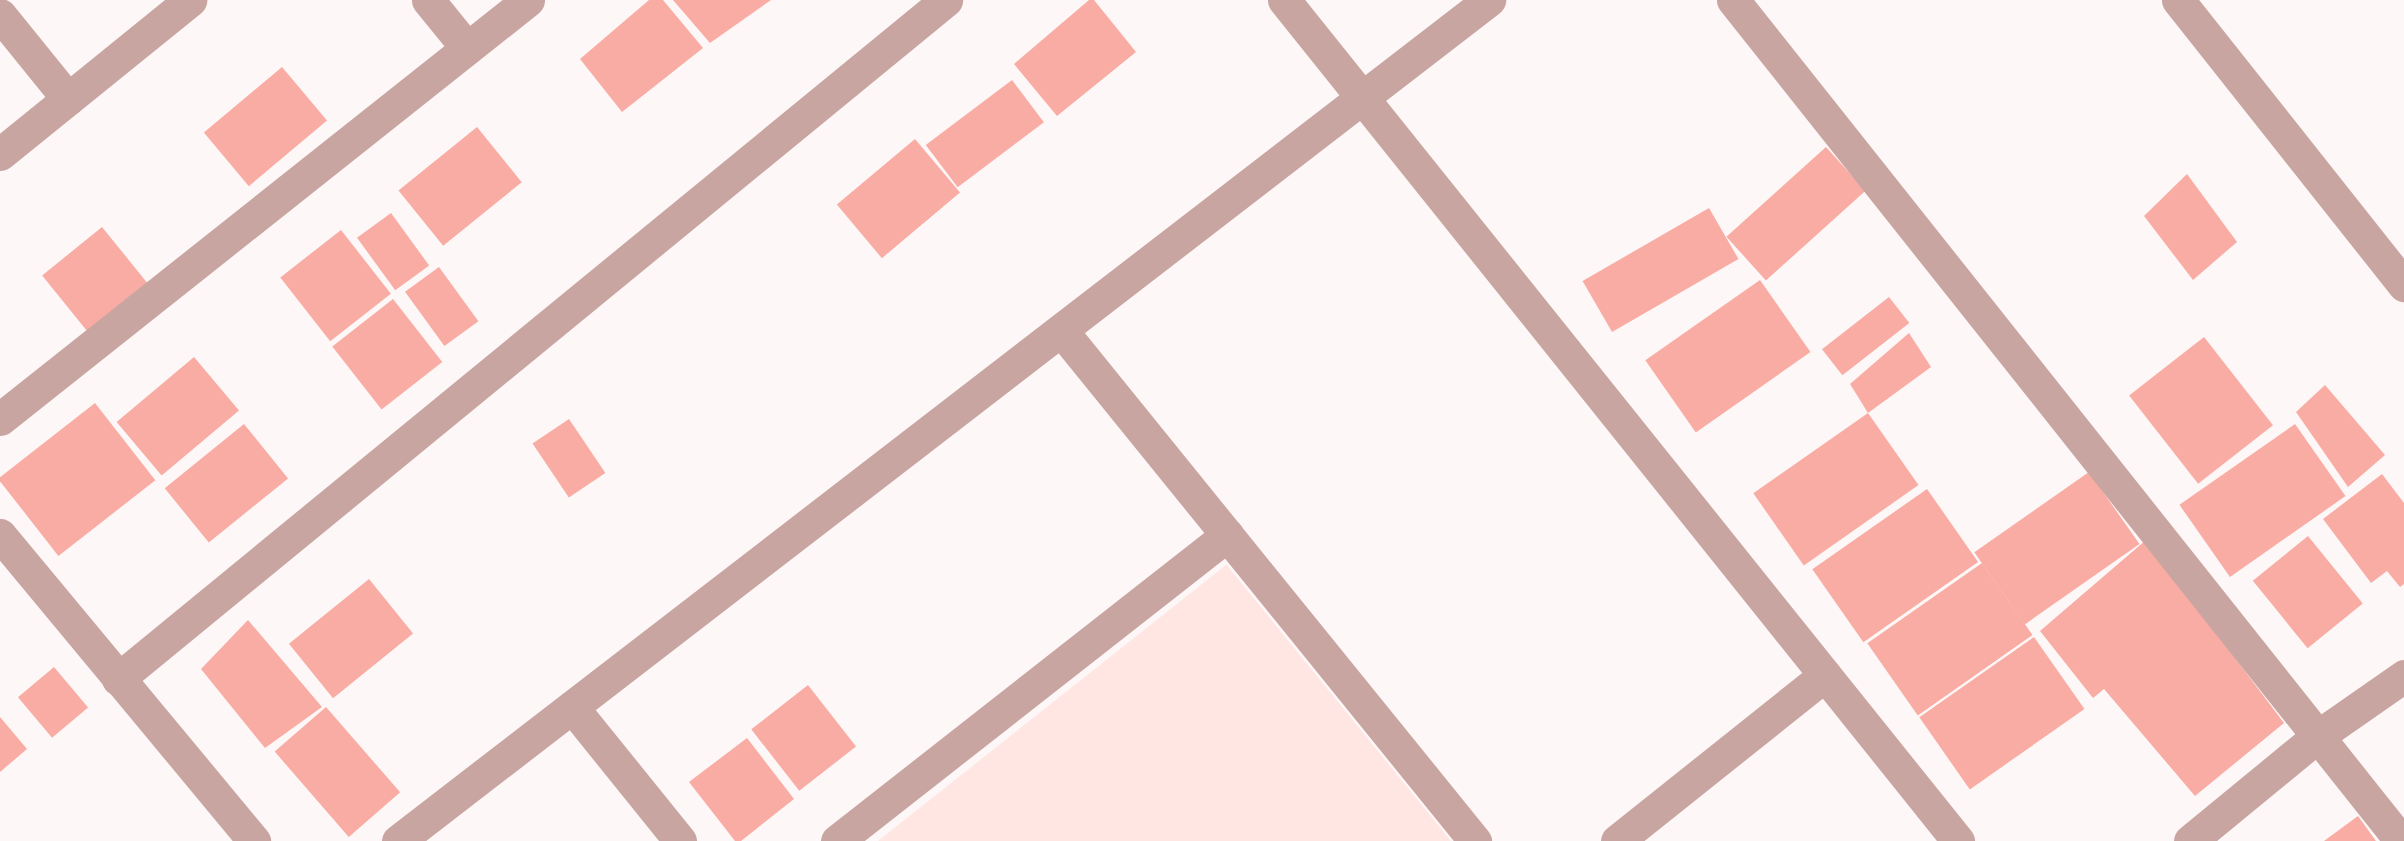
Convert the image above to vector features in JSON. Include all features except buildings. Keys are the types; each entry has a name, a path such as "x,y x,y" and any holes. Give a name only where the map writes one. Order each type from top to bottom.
{"street":[{"path":"0,154 190,0"},
{"path":"429,0 467,48"},
{"path":"0,419 528,0"},
{"path":"118,679 946,0"},
{"path":"1284,0 1958,841"},
{"path":"398,841 1490,0"},
{"path":"1733,0 2401,841"},
{"path":"2178,0 2404,285"},
{"path":"0,15 68,99"},
{"path":"1061,330 1475,841"},
{"path":"0,535 254,841"},
{"path":"837,841 1227,535"},
{"path":"1617,841 1824,675"},
{"path":"2190,841 2318,736 2404,676"},
{"path":"572,707 680,841"}],"shaded area":[{"path":"1226,565 1451,841 878,841"}]}
